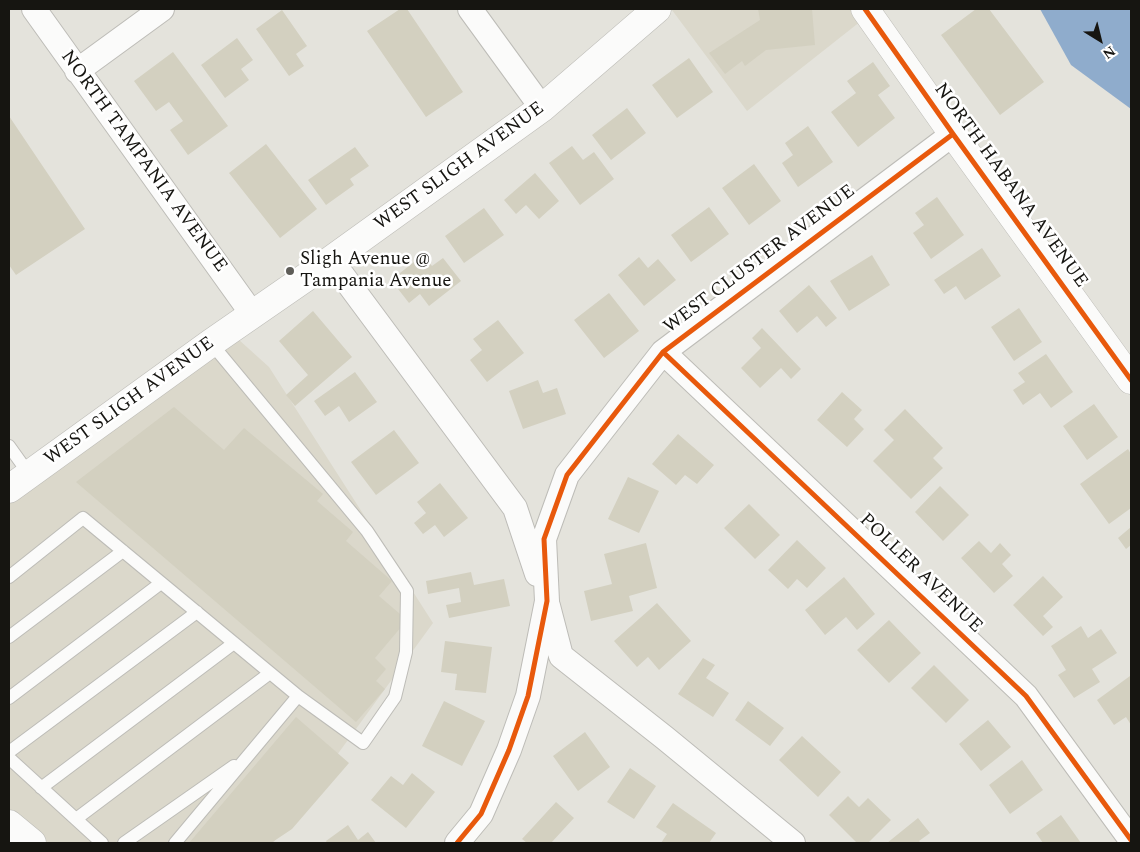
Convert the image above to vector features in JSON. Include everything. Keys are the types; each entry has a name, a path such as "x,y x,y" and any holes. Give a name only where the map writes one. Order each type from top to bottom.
{"main road":[{"name":"WEST SLIGH AVENUE","path":"19,482 542,108 657,9"},
{"name":"NORTH HABANA AVENUE","path":"866,9 953,134 1131,380"},
{"path":"9,824 32,843"}],"street":[{"name":"NORTH TAMPANIA AVENUE","path":"34,9 253,315"},
{"path":"77,71 162,9"},
{"path":"470,9 542,108"},
{"name":"WEST CLUSTER AVENUE","path":"457,843 482,814 509,750 528,696 546,602 544,539 567,475 664,352 953,134"},
{"path":"332,260 516,508 562,656 793,843"},
{"name":"POLLER AVENUE","path":"664,352 1026,696 1131,840"}],"lane":[{"path":"9,578 83,518 298,696 363,743 395,698 406,652 407,591 367,531 211,343"},
{"path":"9,446 19,482"},
{"path":"9,637 123,551"},
{"path":"9,698 161,583"},
{"path":"9,752 197,612"},
{"path":"41,788 234,643"},
{"path":"76,819 270,673"},
{"path":"175,843 298,696"},
{"path":"124,843 249,755"},
{"path":"9,758 102,843"}],"shaded area":[{"path":"673,9 853,9 861,21 747,111"},
{"path":"238,339 269,367 433,623 273,843 49,843 9,811 9,503"}],"water":[{"path":"1040,9 1131,9 1131,109 1071,65"}],"building":[{"path":"400,9 407,9 463,92 426,117 367,31"},
{"path":"758,9 812,9 815,45 766,50 745,66 742,61 725,74 709,53 760,20"},
{"path":"976,9 989,9 1044,82 1000,115 941,35"},
{"path":"282,10 307,46 296,54 304,66 289,76 256,29"},
{"path":"237,38 253,60 241,69 249,80 225,98 201,65"},
{"path":"173,52 228,126 188,155 170,130 183,121 169,102 156,111 134,81"},
{"path":"689,58 713,92 677,118 652,85"},
{"path":"873,62 890,86 878,95 895,118 858,147 831,112 856,93 847,81"},
{"path":"627,108 646,133 611,160 592,135"},
{"path":"9,116 85,229 16,275 9,265"},
{"path":"808,126 833,162 798,187 782,163 793,155 785,143"},
{"path":"266,144 317,209 280,238 229,173"},
{"path":"572,146 583,160 594,152 614,179 580,205 549,163"},
{"path":"355,147 369,166 350,179 354,185 326,205 308,180"},
{"path":"754,164 781,201 749,225 722,188"},
{"path":"535,173 559,201 539,219 526,205 516,214 504,200"},
{"path":"937,197 964,235 931,259 913,233 924,225 915,213"},
{"path":"709,207 729,234 691,262 671,235"},
{"path":"484,208 504,235 464,263 445,236"},
{"path":"982,248 1001,276 965,300 956,286 944,294 934,280"},
{"path":"423,255 432,266 443,258 461,281 429,306 420,294 409,303 391,280"},
{"path":"872,255 890,285 849,311 830,281"},
{"path":"639,257 648,268 658,259 676,280 644,306 618,275"},
{"path":"809,285 837,318 826,327 817,316 797,333 779,311"},
{"path":"609,293 639,331 604,358 574,320"},
{"path":"1019,308 1042,342 1014,361 991,327"},
{"path":"313,311 352,357 295,406 286,395 308,375 279,341"},
{"path":"498,320 524,353 487,382 470,360 482,350 473,339"},
{"path":"762,328 801,369 791,379 781,368 760,388 741,368 761,348 752,338"},
{"path":"1046,354 1073,392 1051,408 1040,393 1023,405 1013,390 1025,382 1018,373"},
{"path":"355,372 377,402 349,422 339,406 325,416 314,401"},
{"path":"538,380 543,393 557,388 566,414 523,429 509,391"},
{"path":"842,392 862,410 854,419 864,429 847,447 817,420"},
{"path":"1094,404 1118,437 1087,460 1063,426"},
{"path":"174,407 224,450 244,428 323,494 317,501 353,532 346,541 392,581 379,596 407,620 375,658 386,669 376,681 385,689 356,722 76,482"},
{"path":"905,409 943,448 933,458 943,468 911,499 873,461 894,440 884,430"},
{"path":"394,430 419,463 376,495 351,462"},
{"path":"678,434 714,465 697,484 685,475 676,485 652,464"},
{"path":"1128,449 1131,454 1131,508 1109,524 1080,484"},
{"path":"628,477 659,491 639,533 608,519"},
{"path":"440,483 468,518 444,537 435,525 423,534 414,523 426,513 417,502"},
{"path":"940,486 969,515 943,541 915,512"},
{"path":"749,504 780,535 755,559 724,528"},
{"path":"1131,527 1131,545 1126,549 1118,538"},
{"path":"797,540 826,568 807,588 797,579 788,589 768,570"},
{"path":"979,541 991,553 1000,543 1011,555 1002,564 1013,576 994,593 961,558"},
{"path":"646,543 657,588 629,596 633,611 591,621 584,591 612,584 604,554"},
{"path":"471,572 474,585 504,579 510,606 449,618 446,605 461,602 459,588 428,594 426,581"},
{"path":"1043,576 1063,597 1043,616 1053,627 1043,636 1013,605"},
{"path":"844,577 875,614 857,630 846,617 825,635 805,610"},
{"path":"657,603 691,641 659,670 648,657 637,667 614,641"},
{"path":"889,620 921,653 889,683 857,650"},
{"path":"1081,626 1088,638 1101,629 1117,653 1092,669 1100,682 1074,698 1058,675 1066,670 1051,646"},
{"path":"445,641 492,647 486,693 455,690 457,674 441,672"},
{"path":"703,658 715,665 706,678 729,693 713,717 678,694"},
{"path":"934,665 969,700 946,723 911,688"},
{"path":"1130,676 1131,725 1126,717 1114,725 1097,700"},
{"path":"444,701 485,721 462,766 422,746"},
{"path":"748,701 784,728 770,746 735,720"},
{"path":"296,717 349,763 292,829 271,843 189,843"},
{"path":"988,720 1011,747 981,771 959,744"},
{"path":"585,732 610,767 578,791 553,756"},
{"path":"802,736 841,772 818,797 779,760"},
{"path":"1022,760 1043,790 1010,814 989,785"},
{"path":"630,768 656,786 634,819 607,802"},
{"path":"412,773 435,792 406,828 371,800 391,776 403,785"},
{"path":"848,796 859,807 868,798 891,820 868,843 857,843 829,815"},
{"path":"556,802 574,818 551,843 527,843 522,839"},
{"path":"673,803 716,833 709,843 661,843 667,834 656,827"},
{"path":"1061,815 1081,843 1043,843 1036,833"},
{"path":"918,818 930,833 919,841 921,843 887,843"},
{"path":"348,825 358,840 368,832 376,843 327,843 326,841"}],"cycle path":[{"path":"865,9 1131,380"},
{"path":"457,843 481,814 509,750 528,696 547,601 544,539 567,475 663,352 953,134"},
{"path":"663,352 1026,696 1131,840"}],"place":[{"name":"Sligh Avenue @ Tampania Avenue","path":"290,271"}]}
